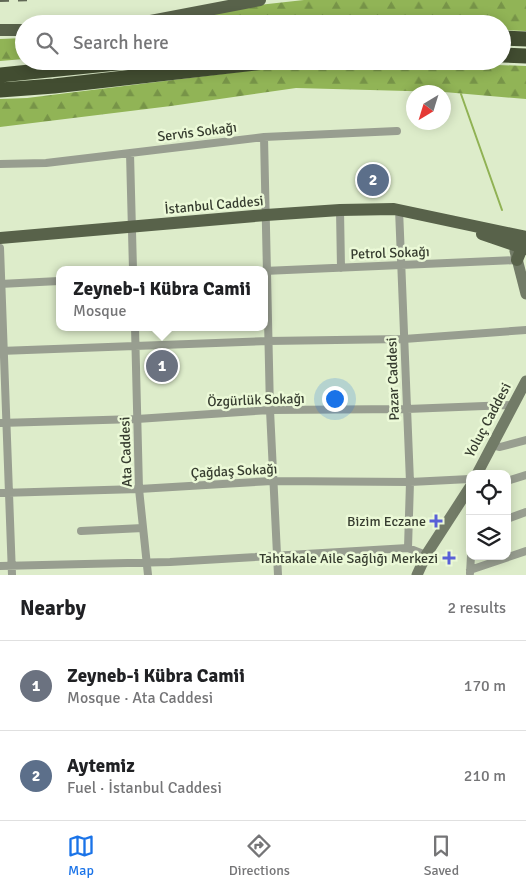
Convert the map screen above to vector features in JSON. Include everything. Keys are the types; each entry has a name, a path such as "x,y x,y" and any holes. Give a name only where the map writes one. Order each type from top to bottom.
{"highway":[{"path":"511,38 526,39"},
{"path":"511,55 526,56"},
{"path":"0,75 49,70"},
{"path":"0,90 54,86 195,70"}],"main road":[{"path":"181,15 260,0"},
{"path":"0,30 15,30"},
{"name":"İstanbul Caddesi","path":"0,238 266,215 340,210 399,209 498,230 514,239 522,250"},
{"name":"İstanbul Caddesi","path":"430,216 522,250"}],"street":[{"name":"Servis Sokağı","path":"0,164 46,163 264,137 397,131"},
{"path":"264,137 266,266"},
{"path":"130,153 134,266"},
{"name":"Pazar Caddesi","path":"399,209 410,482 408,548"},
{"path":"340,210 341,268"},
{"path":"0,248 4,493 12,575"},
{"path":"522,250 526,294"},
{"name":"Petrol Sokağı","path":"268,271 401,266 522,250"},
{"path":"1,284 56,282"},
{"path":"2,351 268,341 404,339 526,330"},
{"name":"Ata Caddesi","path":"135,331 139,490 148,575"},
{"path":"268,331 272,480 278,575"},
{"name":"Yoluç Caddesi","path":"479,470 526,381"},
{"name":"Özgürlük Sokağı","path":"3,423 137,419 270,410 407,409 512,405"},
{"path":"492,444 500,447 526,440"},
{"path":"511,480 526,475"},
{"name":"Çağdaş Sokağı","path":"4,493 139,490 272,480 410,482 466,479"},
{"path":"417,575 426,555 466,493"},
{"path":"511,518 526,512"},
{"path":"81,531 143,528"},
{"path":"0,566 146,563 408,548 426,555"},
{"path":"472,560 470,573 526,551"}],"green space":[{"path":"304,0 526,0 526,31 511,30 511,15 204,15 239,7"},
{"path":"15,38 15,60 0,61 0,39"},
{"path":"511,65 526,66 526,99 451,93 451,85 406,85 406,91 296,88 171,106 0,127 0,99 27,98 254,70 511,70"}],"waterway":[{"path":"461,94 502,210"}],"railway":[{"path":"0,1 33,0"}],"place":[{"name":"Aytemiz","path":"373,180"},
{"name":"Zeyneb-i Kübra Camii","path":"162,366"},
{"name":"Bizim Eczane","path":"436,521"},
{"name":"Tahtakale Aile Sağlığı Merkezi","path":"449,558"}]}
